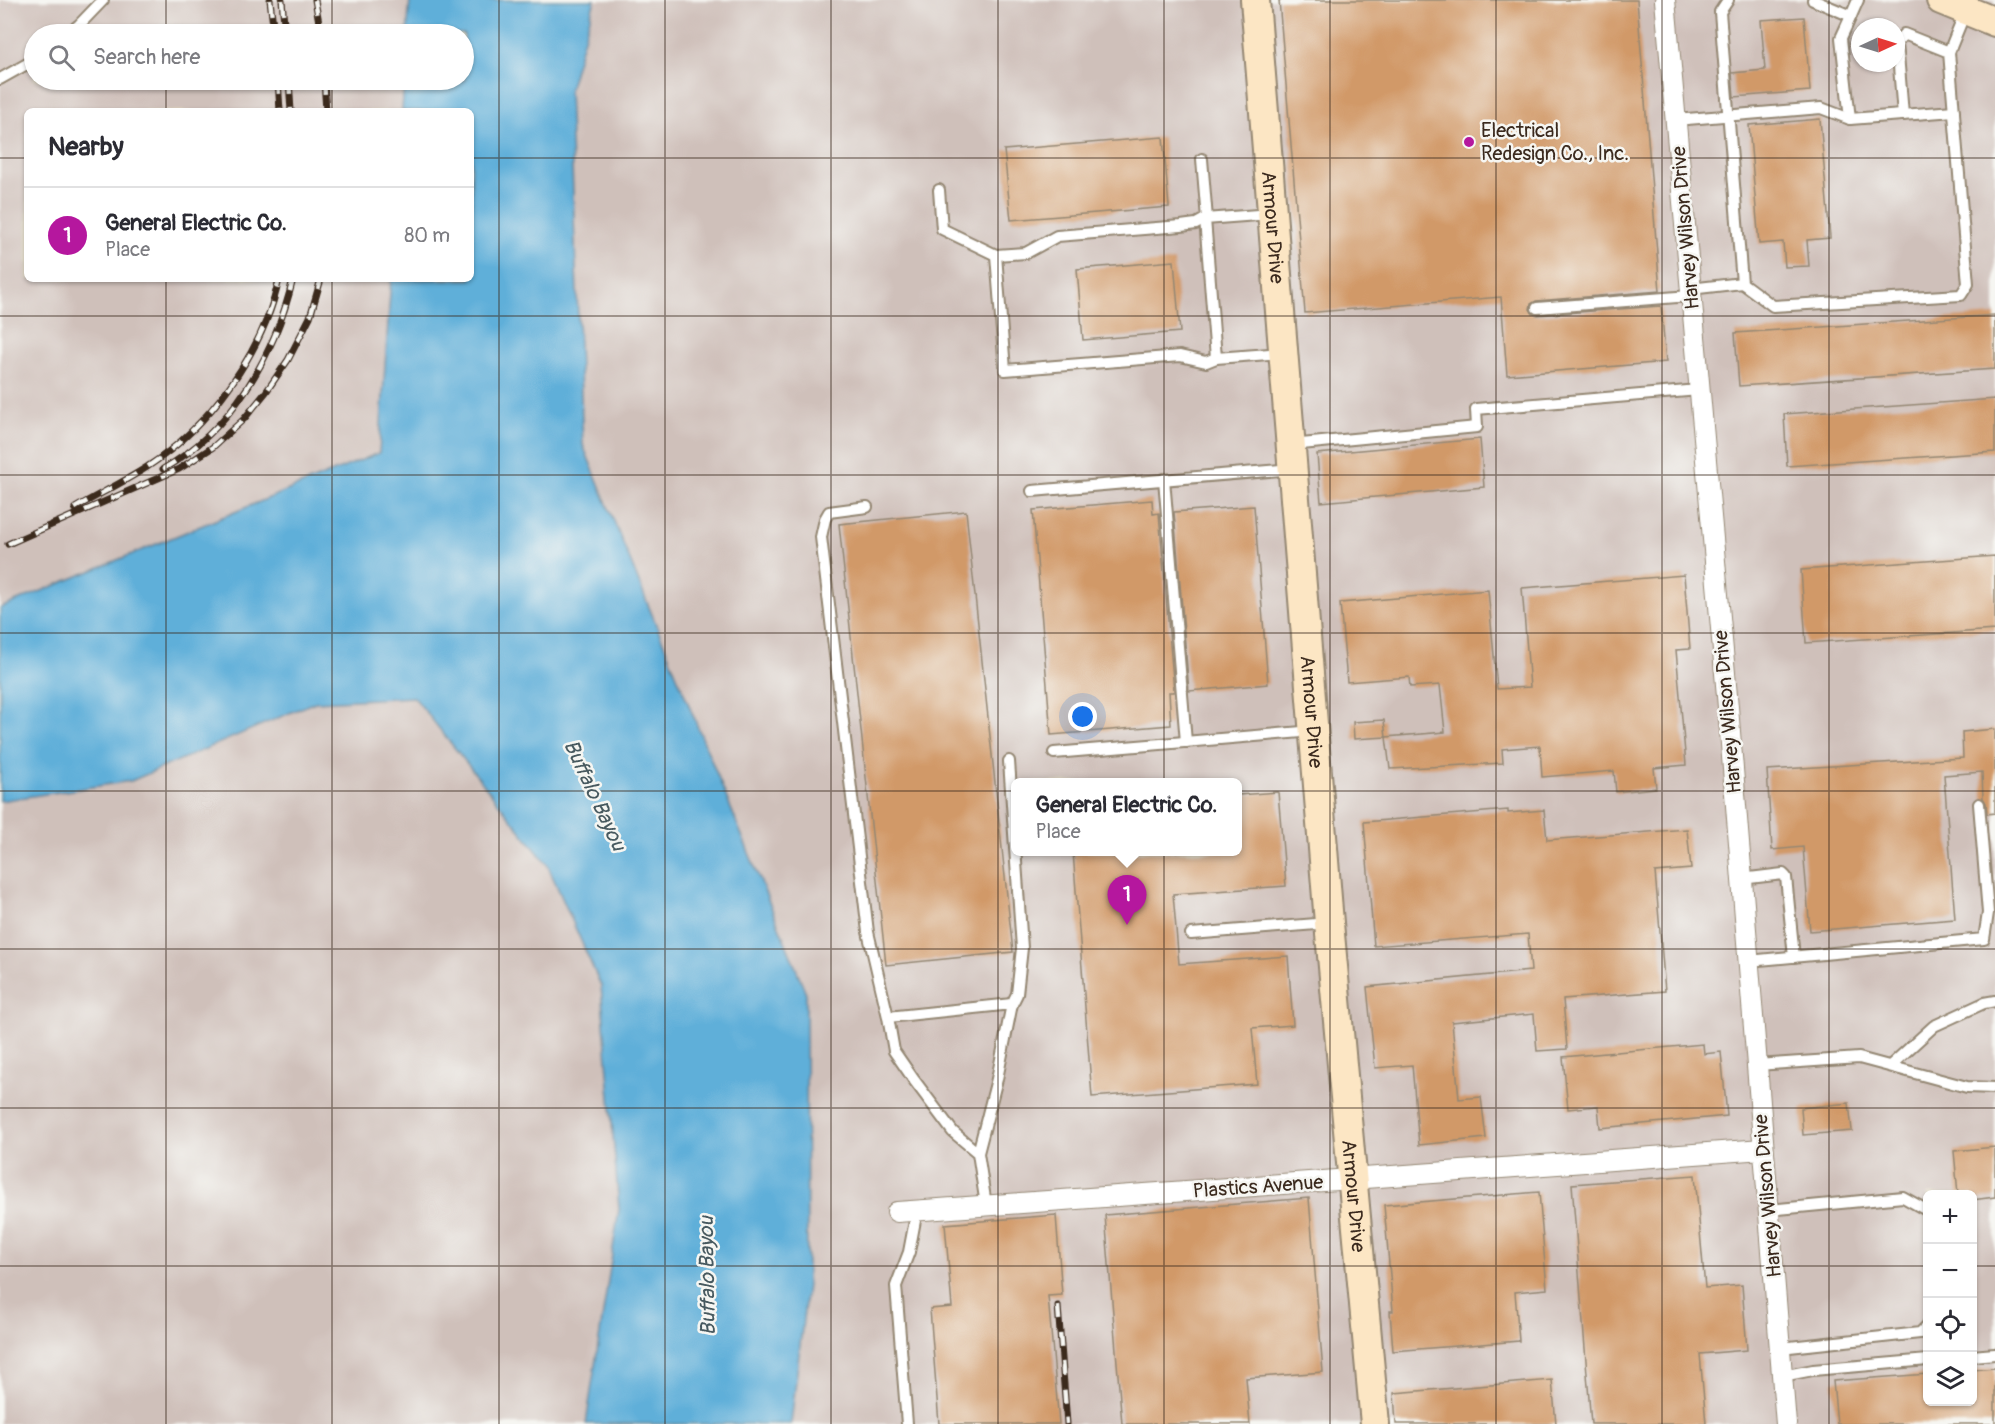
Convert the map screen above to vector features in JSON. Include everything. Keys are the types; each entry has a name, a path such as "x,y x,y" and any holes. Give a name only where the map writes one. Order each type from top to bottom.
{"street":[{"name":"Armour Drive","path":"1255,0 1329,922 1375,1424"},
{"name":"Harvey Wilson Drive","path":"1665,0 1786,1424"},
{"path":"1953,5 1995,22"},
{"name":"Plastics Avenue","path":"897,1212 1763,1149"}],"lane":[{"path":"81,24 103,0"},
{"path":"1728,0 1720,12 1742,283"},
{"path":"1813,0 1851,16"},
{"path":"1850,119 1841,38 1858,0"},
{"path":"1537,309 1690,293 1742,283 1773,306 1960,295 1968,284 1949,52 1953,5"},
{"path":"1903,115 1897,42 1904,34 1949,52"},
{"path":"0,79 24,66"},
{"path":"1675,120 1821,108 1850,119 1954,111"},
{"path":"1202,159 1216,358"},
{"path":"939,190 942,229 996,255 1026,253 1056,236 1181,226 1196,224 1206,219 1272,214"},
{"path":"996,255 1005,370 1180,356 1206,362 1216,358 1283,353"},
{"path":"1032,491 1164,480 1477,427 1476,409 1699,390"},
{"path":"1164,480 1186,742"},
{"path":"867,507 829,512 821,537 868,932 894,1051 953,1132 978,1153"},
{"path":"1054,753 1314,731"},
{"path":"1009,761 1011,790"},
{"path":"1748,961 1984,939 1988,913 1979,804"},
{"path":"986,1205 978,1153 997,1079 1012,1004 1017,994 1022,948 1016,856"},
{"path":"1741,879 1783,874 1786,877 1794,957"},
{"path":"1191,934 1329,922"},
{"path":"1890,1066 1934,1026 1984,1003 1995,1002"},
{"path":"888,1017 1012,1004"},
{"path":"1756,1065 1859,1058 1967,1088 1995,1088"},
{"path":"1769,1210 1903,1197 1923,1208"},
{"path":"907,1424 896,1286 909,1252 917,1210"},
{"path":"1780,1348 1920,1333 1923,1330"},
{"path":"1977,1356 1995,1354"},
{"path":"1782,1376 1813,1370 1923,1360"}],"shaded area":[{"path":"0,0 410,0 408,24 24,24 24,90 403,90 402,108 24,108 24,282 391,282 379,453 0,608"},
{"path":"594,0 1995,0 1995,1424 791,1424 807,1285 806,993 583,445 569,90"},
{"path":"413,697 547,864 602,986 619,1209 586,1424 0,1424 0,801 131,781 315,702"}],"water":[{"name":"Buffalo Bayou","path":"410,0 595,0 569,90 583,445 806,993 807,1285 791,1424 586,1424 619,1209 601,986 547,864 414,697 315,702 131,781 0,801 0,608 379,453 391,282 474,282 474,108 402,108 403,90 474,90 474,24 408,24"}],"building":[{"name":"Electrical Redesign Co., Inc.","path":"1279,0 1637,0 1660,291 1536,301 1531,304 1530,309 1533,314 1538,315 1661,306 1666,362 1507,375 1501,297 1305,313"},
{"path":"1804,17 1810,91 1734,97 1732,73 1765,70 1761,20"},
{"path":"1820,119 1830,238 1807,240 1809,266 1785,267 1783,242 1759,244 1749,125"},
{"path":"1163,137 1169,207 1011,220 1004,150"},
{"path":"1174,261 1180,332 1083,340 1077,269"},
{"path":"1995,315 1995,369 1739,386 1735,333"},
{"path":"1995,399 1995,452 1787,466 1784,414"},
{"path":"1480,439 1484,487 1321,502 1317,454"},
{"path":"1152,500 1153,514 1159,513 1174,692 1169,692 1171,725 1051,735 1033,510"},
{"path":"1254,506 1268,684 1189,691 1174,512"},
{"path":"966,511 1013,952 886,965 839,524"},
{"path":"1995,556 1995,630 1806,643 1801,570"},
{"path":"1684,575 1690,649 1676,650 1686,765 1654,768 1656,788 1616,792 1614,771 1542,777 1540,746 1502,749 1503,763 1390,769 1386,737 1445,732 1440,685 1410,687 1409,677 1347,682 1340,603 1488,590 1497,689 1530,687 1522,588"},
{"path":"1384,720 1386,737 1354,739 1353,722"},
{"path":"1995,729 1995,813 1987,814 1983,798 1982,772 1944,775 1955,919 1810,931 1803,847 1772,850 1767,770 1963,758 1962,732"},
{"path":"1278,792 1286,886 1173,894 1179,964 1288,956 1293,1025 1252,1028 1257,1084 1092,1097 1073,856 1242,856 1242,795"},
{"path":"1508,810 1508,813 1544,810 1547,840 1687,829 1691,869 1655,872 1665,991 1563,999 1567,1049 1537,1051 1534,1014 1452,1022 1459,1099 1481,1097 1486,1138 1419,1145 1412,1065 1375,1068 1367,987 1531,971 1528,934 1374,946 1364,822"},
{"path":"1703,1044 1704,1054 1721,1052 1727,1116 1600,1128 1598,1106 1568,1109 1563,1057"},
{"path":"1849,1103 1852,1131 1803,1135 1801,1108"},
{"path":"1995,1147 1995,1197 1977,1199 1977,1190 1958,1190 1954,1151"},
{"path":"1695,1175 1705,1288 1742,1285 1747,1350 1700,1354 1706,1424 1591,1424 1572,1184"},
{"path":"1539,1192 1547,1289 1515,1292 1519,1341 1393,1351 1390,1311 1393,1311 1384,1205"},
{"path":"1309,1198 1323,1372 1246,1378 1250,1424 1122,1424 1105,1215"},
{"path":"1056,1215 1062,1295 1048,1296 1059,1424 939,1424 930,1309 952,1307 945,1224"},
{"path":"1995,1368 1995,1424 1837,1424 1833,1381 1923,1374 1923,1406 1977,1406 1977,1370"},
{"path":"1552,1380 1556,1424 1396,1424 1394,1393"}],"railway":[{"path":"270,0 273,24"},
{"path":"282,0 284,24"},
{"path":"315,0 319,24"},
{"path":"279,90 280,108"},
{"path":"290,90 291,108"},
{"path":"325,90 326,108"},
{"path":"75,508 147,467 192,431 212,409 247,360 272,306 278,282"},
{"path":"163,469 188,453 210,434 247,388 275,335 292,282"},
{"path":"8,544 179,469 213,447 244,419 288,360 310,317 320,282"},
{"path":"1058,1306 1067,1424"}],"place":[{"name":"Electrical Redesign Co., Inc.","path":"1469,142"},
{"name":"General Electric Co.","path":"1127,925"}]}
